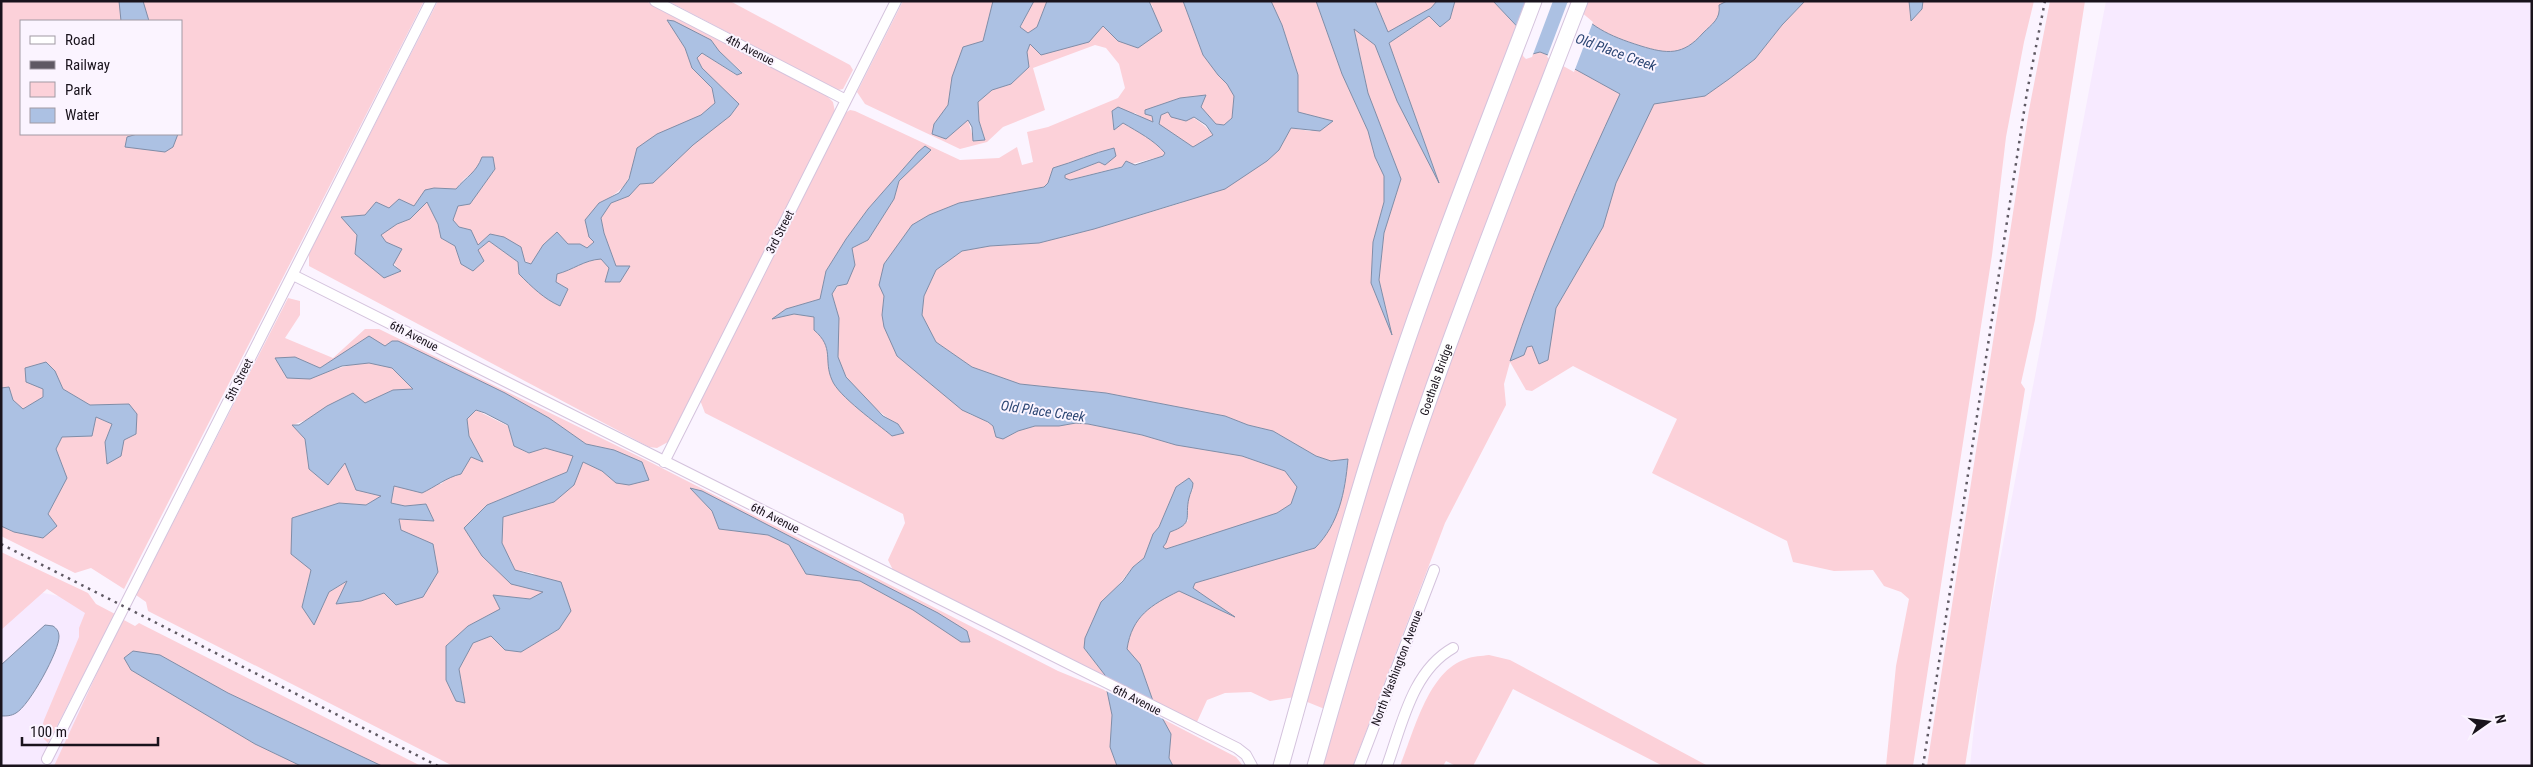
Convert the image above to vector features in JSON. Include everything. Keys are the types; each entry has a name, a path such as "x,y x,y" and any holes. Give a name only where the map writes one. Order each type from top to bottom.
{"highway":[{"path":"1281,766 1347,531 1399,366 1440,249 1534,1"},
{"name":"Goethals Bridge","path":"1315,766 1358,616 1414,442 1464,303 1580,1"}],"street":[{"name":"5th Street","path":"47,759 122,606 293,275 430,1"},
{"name":"4th Avenue","path":"655,1 846,100"},
{"name":"3rd Street","path":"664,462 896,1"},
{"name":"6th Avenue","path":"293,275 1105,684 1237,748 1246,755 1252,766"},
{"name":"North Washington Avenue","path":"1359,766 1434,570"},
{"path":"1387,766 1422,677 1438,658 1453,648"}],"shaded area":[{"path":"2106,1 2532,1 2532,766 1970,766 1981,660"},
{"path":"1,585 85,601 132,632 66,766 1,766"}],"green space":[{"path":"1,1 424,1 124,589 91,568 75,573 1,536 1,526 14,532 48,515 66,478 56,449 62,437 92,436 96,417 112,424 105,442 129,404 90,405 63,389 55,371 43,389 43,397 22,410 13,400 9,387 1,388"},
{"path":"438,1 646,1 826,95 833,102 835,112 668,442 657,448 649,447 309,266 309,253","holes":["668,21 711,40 719,51 742,72 736,75 702,53 697,58 702,68 739,105 730,116 640,184 629,196 611,203 601,218 604,233 616,266 629,266 609,268 601,259 589,261 557,274 556,282 568,289 560,306 519,274 518,262 489,241 461,264 455,246 441,238 438,224 427,202 410,219 397,224 380,235 391,259 401,271 355,254 357,235 342,217 365,215 389,208 414,206 434,188 456,189 464,179 493,157 495,169 470,204 458,206 453,220 459,227 471,230 478,245 490,234 531,265 543,245 580,244 587,248 594,242 599,203 617,193 627,182 637,148 701,115 715,103 712,88 692,68 685,48"]},
{"path":"668,1 730,1 850,65 853,70 843,89 838,90"},
{"path":"903,1 993,1 983,41 952,77 948,105 934,124 946,139 968,120 974,141 985,139 979,121 978,102 992,90 1011,84 1029,67 1027,52 1030,44 1103,25 1118,41 1153,7 1149,1 1183,1 1203,55 1227,84 1234,96 1232,118 1224,125 1216,124 1200,107 1206,95 1180,98 1145,110 1159,124 1161,115 1175,112 1190,116 1202,124 1213,135 1193,147 1164,128 1145,120 1135,113 1112,116 1114,130 1123,123 1156,144 1165,153 1163,156 1069,180 1065,178 1065,175 1099,162 1113,148 1053,168 1048,184 1044,187 959,203 929,215 912,225 879,285 884,296 882,315 897,356 971,415 981,418 993,426 994,431 1003,439 1018,431 1035,426 1088,424 1142,435 1176,445 1242,456 1285,471 1297,487 1291,504 1277,513 1166,549 1162,547 1170,532 1188,521 1188,499 1193,489 1189,478 1176,487 1159,527 1153,534 1144,558 1133,567 1116,588 1084,648 1108,679 893,570 888,560 905,523 903,514 705,413 700,400 845,113 850,110 855,111 960,160 999,158 1017,147 1022,165 1033,162 1027,132 1048,127 1118,98 1125,88 1119,64 1106,48 1095,45 1033,68 1045,110 1003,127 987,142 960,149 865,104 857,92","holes":["930,150 899,181 894,199 868,240 852,248 855,265 832,294 837,318 838,355 845,375 870,404 898,424 873,420 832,381 825,340 814,330 814,317 794,314 774,318 786,309 820,299 826,271 868,209 918,152"]},
{"path":"1034,1 1047,1 1037,27 1028,33 1020,28"},
{"path":"1271,1 1316,1 1342,74 1368,131 1375,157 1384,176 1384,202 1373,242 1371,283 1391,330 1379,280 1384,233 1401,179 1368,93 1354,28 1375,45 1397,101 1437,177 1389,43 1429,16 1439,26 1450,19 1455,1 1493,1 1540,52 1553,57 1621,94 1705,96 1755,59 1782,25 1805,1 1909,1 1911,20 1922,9 1923,1 2034,1 2024,42 2006,137 1992,255 1913,766 1886,766 1896,666 1909,599 1901,592 1884,586 1873,570 1834,571 1793,562 1787,541 1652,473 1677,419 1573,366 1532,391 1526,390 1510,362 1504,384 1506,405 1445,523 1353,766 1322,766 1337,714 1295,697 1270,701 1251,692 1225,693 1207,700 1197,722 1153,701 1140,664 1126,649 1133,628 1138,620 1160,601 1179,590 1232,616 1193,588 1195,583 1315,548 1345,484 1347,459 1331,461 1316,456 1273,431 1248,425 1225,416 1106,393 1020,384 972,367 936,342 922,315 924,296 936,270 962,251 990,246 1039,243 1181,203 1279,150 1291,128 1310,131 1332,121 1298,112 1298,75 1282,25"},
{"path":"1375,1 1437,1 1431,8 1388,32"},
{"path":"1566,1 1727,1 1720,5 1719,14 1715,21 1689,46 1674,51 1659,51 1609,34 1592,24"},
{"path":"2050,1 2085,1 2035,320 2021,383 2025,389 1965,766 1927,766 2029,110"},
{"path":"288,298 300,301 300,315 285,338 333,358 365,329 379,329 652,463 1058,671 1107,691 1112,714 1110,747 1117,766 453,766 148,611 146,602 136,595","holes":["369,337 385,347 392,341 398,342 505,393 549,418 586,444 614,450 616,483 602,471 583,462 581,468 554,502 503,517 502,543 515,570 533,573 571,611 559,629 521,652 505,650 491,636 473,643 459,669 465,703 446,646 468,626 501,609 493,595 530,599 544,592 482,556 487,505 567,472 574,456 545,448 528,453 514,446 508,426 476,410 467,419 469,436 482,461 471,457 461,474 450,476 441,484 394,486 391,503 405,506 426,504 433,521 399,519 401,530 384,593 361,601 336,604 348,581 329,592 314,625 302,607 311,570 292,518 339,503 366,505 382,496 345,463 328,484 309,469 305,439 293,425 314,417 327,406 365,403 393,390 414,389 394,369 375,363 352,365 310,379 295,357 320,368","691,489 702,492 967,631 969,642 960,641 913,610 860,581 806,574 789,545 768,535 719,529 712,511"]},
{"path":"1,552 88,593 96,604 115,614 48,743 40,735 44,720 79,637 79,628 85,613 47,589 1,630"},
{"path":"122,619 135,626 139,623 421,766 382,766 228,693 160,655 131,670 255,744 301,766 54,766"},
{"path":"1489,655 1510,660 1708,766 1663,766 1513,689 1473,766 1456,766 1446,761 1443,766 1400,766 1424,704 1442,676 1453,666 1466,659"},
{"path":"1161,718 1236,757 1243,766 1173,766 1169,758 1171,734"}],"water":[{"path":"119,1 143,1 149,20 121,20"},
{"path":"993,1 1034,1 1020,27 1028,33 1037,27 1047,1 1149,1 1162,31 1138,48 1118,41 1103,26 1089,42 1041,55 1030,44 1027,52 1029,67 1011,84 992,90 978,102 979,121 985,140 973,141 972,127 968,120 946,139 932,134 934,124 948,105 952,77 963,47 983,41"},
{"name":"Old Place Creek","path":"1183,1 1271,1 1282,25 1298,75 1298,112 1333,121 1320,131 1291,128 1279,150 1267,161 1225,189 1094,229 1039,243 990,246 962,251 936,270 924,296 922,315 936,342 972,367 1020,384 1106,393 1225,416 1248,425 1273,431 1316,456 1331,461 1348,459 1343,495 1335,518 1330,529 1315,548 1195,583 1193,588 1235,617 1179,591 1160,601 1138,620 1133,628 1127,649 1140,664 1153,701 1171,734 1169,758 1173,766 1117,766 1110,747 1112,715 1107,691 1108,679 1084,648 1085,638 1101,602 1123,581 1133,567 1144,558 1153,534 1159,527 1176,487 1189,478 1193,483 1193,487 1189,496 1186,523 1170,532 1163,547 1166,549 1277,513 1291,504 1297,487 1285,471 1242,456 1176,445 1142,435 1088,424 1035,426 1018,431 1003,439 996,437 993,426 962,410 897,356 884,327 882,315 884,296 879,285 884,264 912,225 929,215 959,203 1044,187 1048,183 1053,168 1114,148 1116,156 1105,165 1099,162 1065,175 1065,178 1070,180 1122,167 1126,161 1135,165 1163,156 1165,153 1156,144 1123,123 1114,130 1112,111 1118,107 1153,122 1152,116 1145,114 1145,110 1180,98 1206,95 1201,107 1216,124 1224,125 1232,118 1234,96 1227,84 1203,55","holes":["1168,112 1171,117 1186,121 1194,117 1206,125 1213,135 1193,147 1159,124 1161,115"]},
{"path":"1316,1 1375,1 1388,32 1431,8 1437,1 1455,1 1450,19 1440,27 1429,16 1389,43 1439,183 1397,101 1375,45 1354,29 1368,93 1401,179 1384,233 1379,280 1392,335 1371,283 1373,242 1384,202 1384,176 1375,157 1368,131 1342,74"},
{"name":"Old Place Creek","path":"1493,1 1566,1 1592,24 1609,34 1659,51 1674,51 1689,46 1696,40 1715,21 1719,14 1719,5 1727,1 1805,1 1782,25 1755,59 1705,96 1654,104 1616,183 1603,227 1556,308 1548,360 1539,364 1532,346 1527,347 1524,355 1510,361 1547,259 1620,94 1553,57 1540,52 1525,56 1527,37"},
{"path":"1909,1 1923,1 1922,9 1911,21"},
{"path":"667,20 674,21 711,40 719,51 742,73 737,75 702,53 697,58 702,68 739,104 730,116 693,145 653,183 640,184 629,196 611,203 601,218 604,233 616,266 630,266 620,282 605,282 609,268 601,259 584,263 557,274 556,282 568,289 560,306 533,288 519,274 518,262 489,241 478,250 484,261 473,271 461,264 455,246 441,238 438,224 427,202 410,219 397,224 381,235 386,242 402,249 393,265 401,271 384,278 355,254 357,235 341,217 365,215 376,202 389,208 399,199 414,206 425,190 434,188 456,189 474,171 482,157 493,157 495,169 470,204 458,206 453,220 459,227 471,230 478,245 490,234 504,237 521,247 525,262 531,264 543,245 557,232 568,244 580,244 587,248 594,242 589,237 585,220 599,203 619,193 629,179 637,148 657,134 701,115 715,103 712,88 692,68 685,48"},
{"path":"134,135 178,135 173,147 165,152 125,147 127,137"},
{"path":"925,146 931,150 899,181 894,199 868,240 852,248 855,265 847,284 837,286 832,294 839,318 838,357 846,377 883,416 898,424 904,433 892,436 850,402 836,387 830,373 827,348 814,330 814,317 794,314 772,319 786,309 820,299 826,271 846,239 868,209"},
{"path":"369,336 385,346 392,341 398,341 505,393 549,418 586,444 614,450 642,462 649,480 629,485 616,483 602,471 583,462 574,485 554,502 503,517 502,543 515,570 561,582 571,611 559,629 521,652 505,650 491,636 473,643 459,669 465,703 456,701 446,680 446,646 468,626 500,609 493,595 530,599 543,592 511,584 482,556 464,528 487,505 567,472 573,456 545,448 529,453 514,446 508,425 476,410 467,419 469,436 483,462 471,457 461,474 422,493 394,486 391,503 405,506 426,504 434,521 399,519 401,530 433,544 438,572 423,597 396,605 384,593 361,601 336,604 347,581 329,592 314,625 302,607 311,570 291,554 292,518 339,503 366,505 381,496 356,490 345,463 328,485 309,469 305,439 292,425 299,425 327,406 353,393 365,403 393,390 413,389 392,368 369,363 342,366 310,379 287,378 275,358 295,357 320,368"},
{"path":"46,362 55,371 63,389 90,405 129,404 137,414 136,434 124,440 121,456 107,464 105,442 112,424 96,417 92,436 62,437 56,449 67,478 48,514 57,526 43,538 14,532 1,526 1,388 9,387 13,400 23,409 43,397 43,389 26,382 25,368"},
{"path":"690,488 702,491 938,613 967,631 970,642 961,642 913,610 860,581 806,574 789,545 768,535 719,529 712,511"},
{"path":"45,625 53,626 59,634 55,653 36,689 22,708 12,715 1,716 1,665"},
{"path":"133,651 160,655 228,693 382,766 301,766 255,744 131,670 124,658"}],"pier":[{"path":"1526,1 1553,1 1532,57 1526,59 1523,56"},
{"path":"1568,1 1593,22 1574,72 1547,57"},
{"path":"1105,685 1157,703 1165,720 1104,690"}],"railway":[{"path":"1923,766 2027,92 2045,1"},
{"path":"1,544 438,766"}]}
